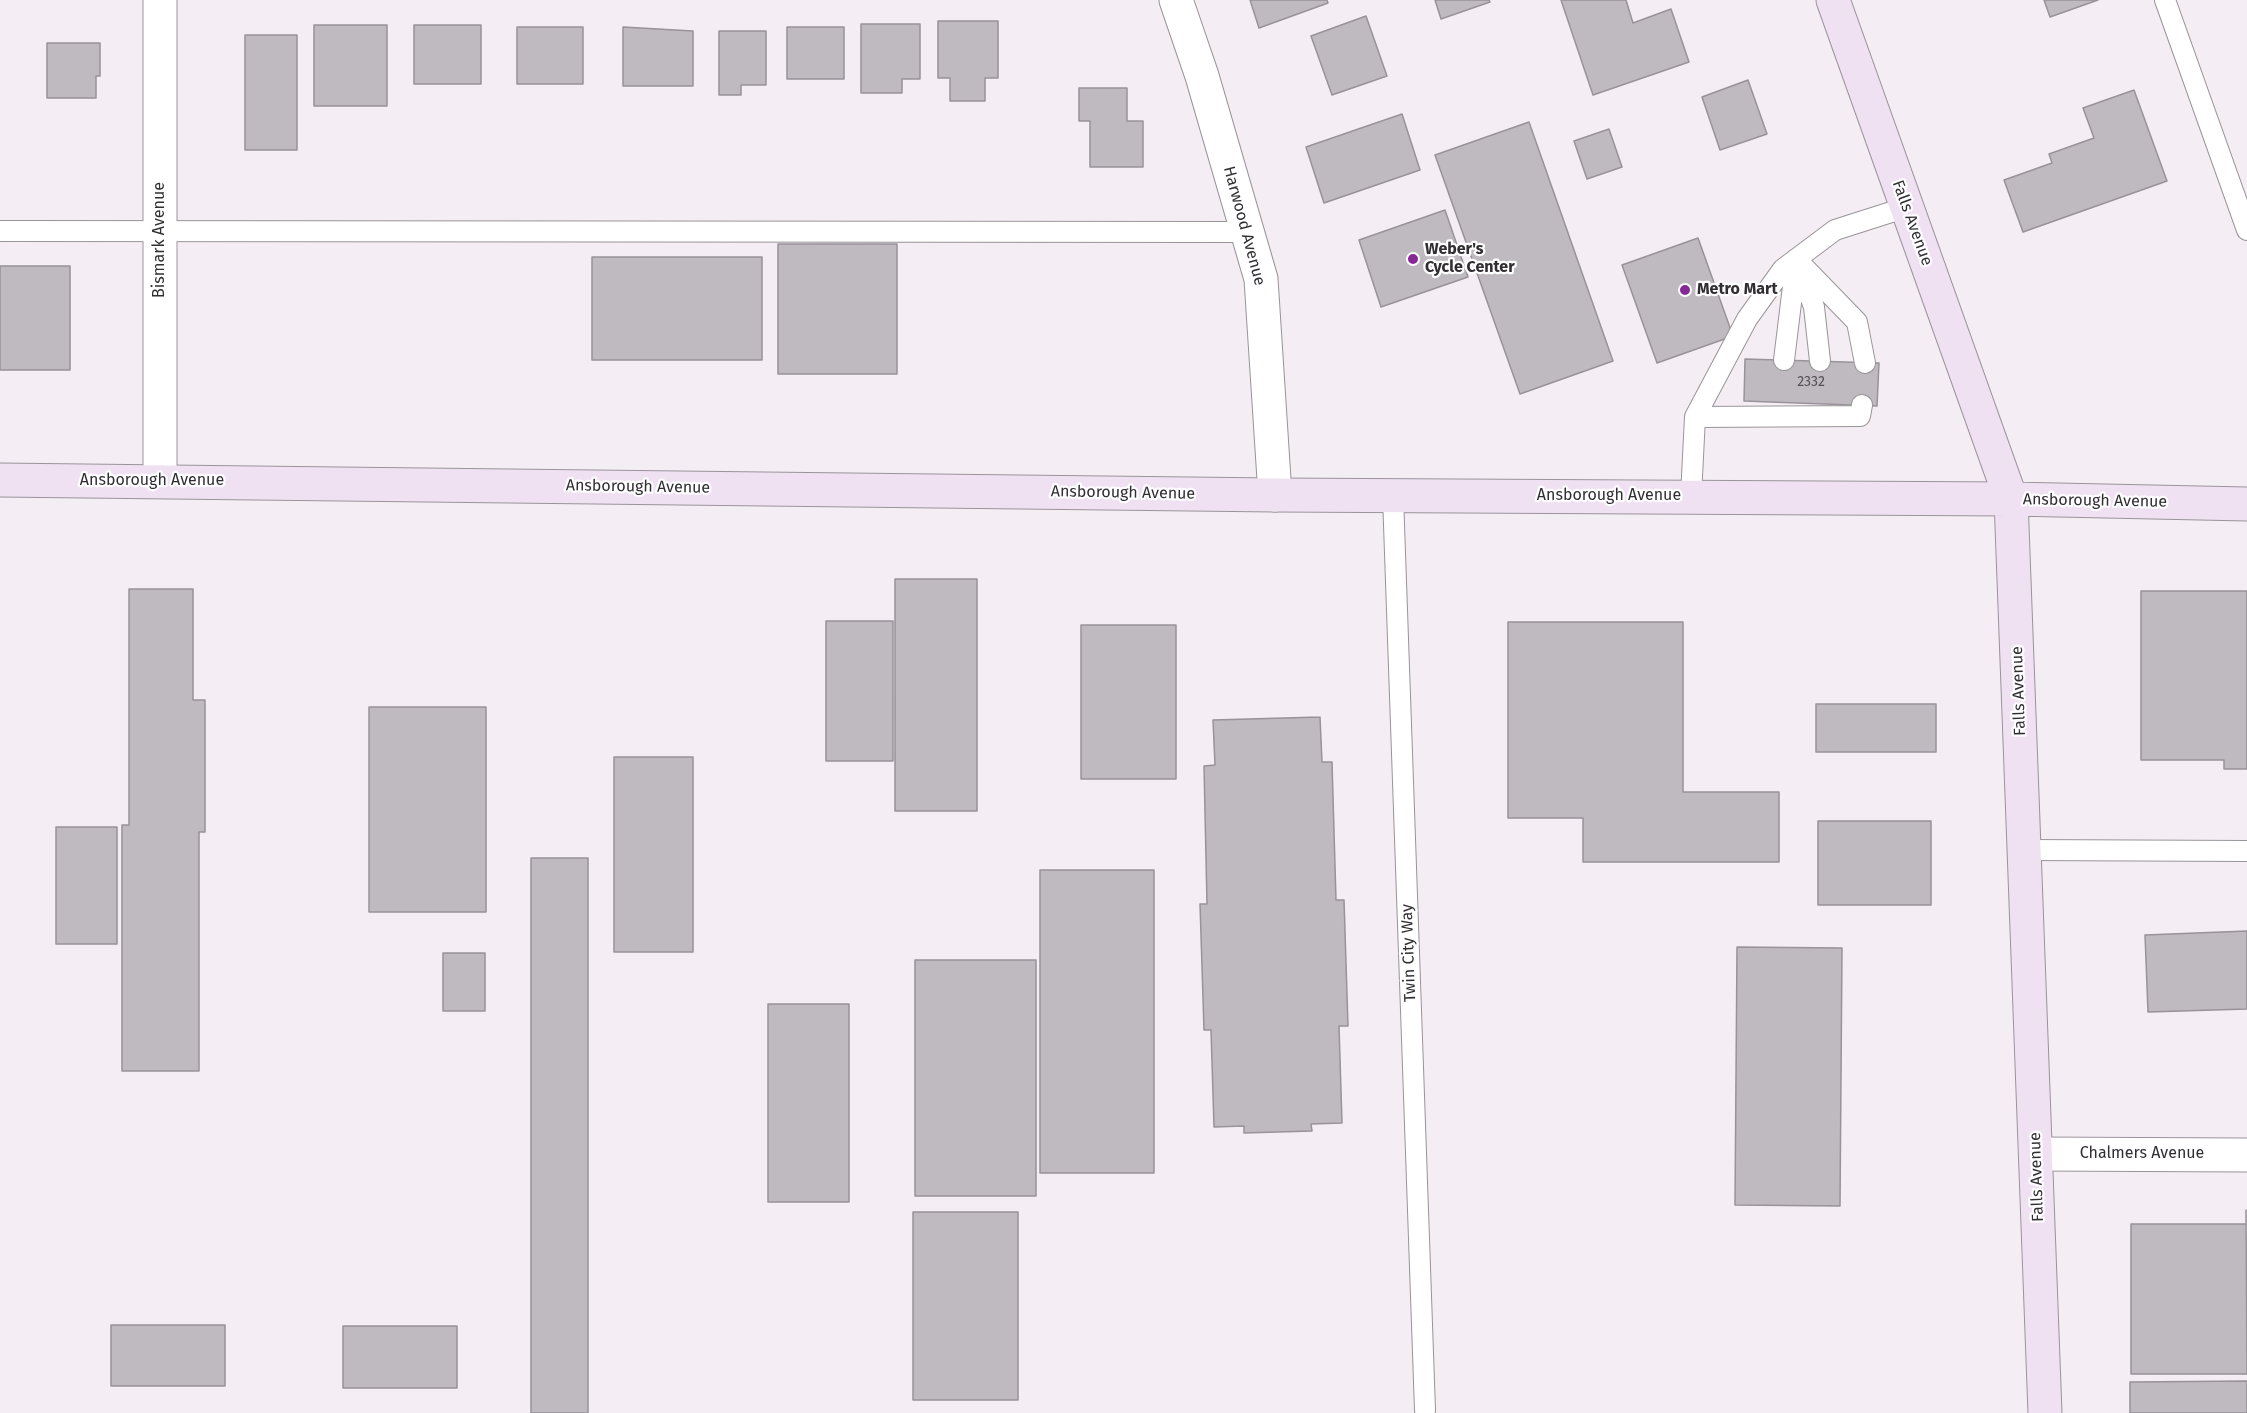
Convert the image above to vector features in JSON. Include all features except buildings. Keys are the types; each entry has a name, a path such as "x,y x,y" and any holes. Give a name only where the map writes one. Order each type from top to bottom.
{"main road":[{"name":"Falls Avenue","path":"1833,0 2011,499 2045,1413"},
{"name":"Ansborough Avenue","path":"0,480 160,480 1275,495 2011,499 2247,504"}],"street":[{"name":"Bismark Avenue","path":"160,0 160,480"},
{"name":"Harwood Avenue","path":"1176,0 1261,279 1275,495"},
{"name":"Chalmers Avenue","path":"2037,1154 2247,1155"}],"lane":[{"path":"2165,0 2247,230"},
{"path":"1691,496 1695,417 1747,319 1783,269 1835,230 1907,207"},
{"path":"0,231 1247,232"},
{"path":"1784,360 1796,259"},
{"path":"1796,259 1814,307 1820,361"},
{"path":"1796,259 1857,322 1865,363"},
{"path":"1695,417 1781,410 1820,410 1860,416 1862,405"},
{"name":"Twin City Way","path":"1393,496 1425,1410"},
{"path":"2025,850 2247,851"}],"place":[{"name":"Weber's Cycle Center","path":"1413,259"},
{"name":"Metro Mart","path":"1685,290"}]}
